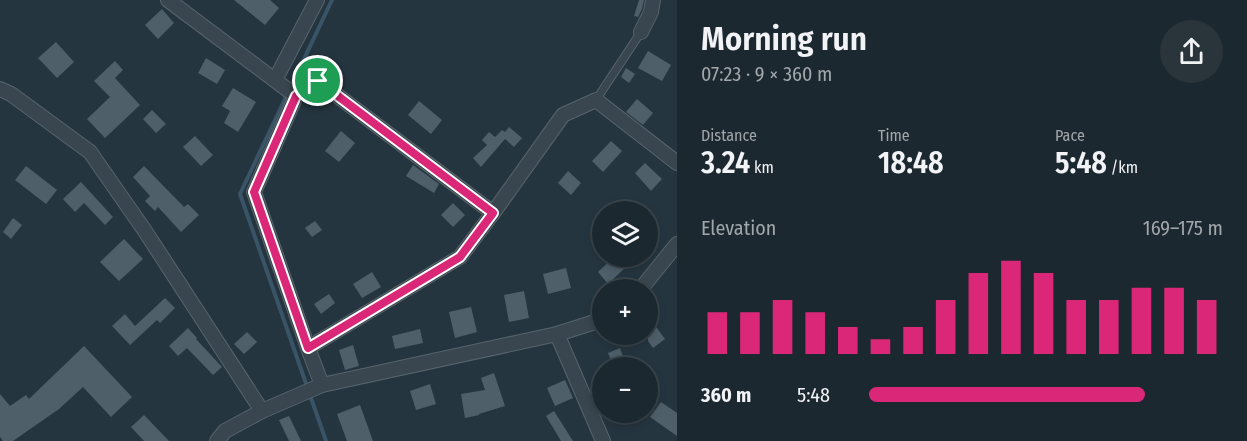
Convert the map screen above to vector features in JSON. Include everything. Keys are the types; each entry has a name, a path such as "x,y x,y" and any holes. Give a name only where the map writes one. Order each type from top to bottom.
{"street":[{"path":"168,0 286,88 318,81 493,213"},
{"path":"312,390 308,348 254,192 286,88 317,0"},
{"path":"641,32 651,12 653,0"},
{"path":"0,88 90,152 145,231 262,411"},
{"path":"308,348 460,257 563,115 596,100 677,163"},
{"path":"649,279 677,244"},
{"path":"217,441 225,431 262,411 312,390 557,334 592,323"},
{"path":"557,334 603,441"}],"lane":[{"path":"596,100 641,32"}],"building":[{"path":"234,0 270,0 279,8 265,25"},
{"path":"639,0 644,0 638,17 634,16"},
{"path":"162,9 174,23 158,39 145,25"},
{"path":"56,42 74,62 57,78 38,58"},
{"path":"648,51 671,65 662,81 638,68"},
{"path":"206,58 225,70 217,84 198,73"},
{"path":"115,61 123,70 115,78 140,105 105,138 87,119 110,97 94,81"},
{"path":"626,68 635,74 629,83 621,77"},
{"path":"233,88 256,102 238,132 224,123 230,111 222,106"},
{"path":"637,99 653,113 643,125 626,112"},
{"path":"419,101 442,120 431,134 408,115"},
{"path":"152,110 166,124 156,133 143,119"},
{"path":"509,127 522,138 514,147 505,139 481,167 473,158 487,145 482,140 489,132 495,137"},
{"path":"341,131 355,143 339,162 325,151"},
{"path":"195,136 213,155 201,166 183,147"},
{"path":"611,141 622,151 603,172 592,161"},
{"path":"645,163 662,179 651,191 635,173"},
{"path":"413,165 439,184 434,193 406,176"},
{"path":"26,166 57,190 46,204 15,180"},
{"path":"144,166 184,207 188,204 199,215 181,232 158,207 155,211 145,201 150,196 133,177"},
{"path":"568,171 581,183 571,195 558,183"},
{"path":"81,182 113,217 105,225 84,203 75,212 63,199"},
{"path":"453,203 465,215 453,227 441,215"},
{"path":"13,218 22,225 11,239 3,232"},
{"path":"315,221 322,230 312,237 305,228"},
{"path":"124,239 143,259 119,281 100,262"},
{"path":"603,267 626,267 613,279 604,279 598,272"},
{"path":"566,268 571,288 548,294 543,274"},
{"path":"372,272 381,287 362,298 353,284"},
{"path":"524,291 529,318 509,322 504,295"},
{"path":"329,294 335,303 321,314 314,304"},
{"path":"165,298 175,308 160,323 157,320 130,345 112,326 125,314 135,326"},
{"path":"471,307 477,332 455,338 449,312"},
{"path":"188,328 222,367 213,375 187,348 178,356 169,346"},
{"path":"420,329 423,343 395,349 392,336"},
{"path":"658,330 665,339 658,344"},
{"path":"247,332 257,342 244,354 234,344"},
{"path":"353,345 359,366 345,370 339,350"},
{"path":"84,346 132,397 111,417 83,387 59,409 13,441 3,441 0,437 0,394 10,406 26,395 29,399"},
{"path":"620,348 623,357 610,357 608,353"},
{"path":"494,373 505,406 465,418 461,394 485,390 481,378"},
{"path":"565,380 573,398 555,406 547,388"},
{"path":"430,384 436,404 416,410 410,391"},
{"path":"661,402 677,413 677,436 658,423 658,406"},
{"path":"360,405 373,441 347,441 337,414"},
{"path":"554,411 573,441 561,441 546,416"},
{"path":"144,415 169,441 144,441 131,427"},
{"path":"289,416 301,441 289,441 279,420"}],"waterway":[{"path":"326,441 240,194 332,0"}],"route":[{"path":"318,81 493,213 460,257 308,348 254,192 296,96 318,81"}]}
